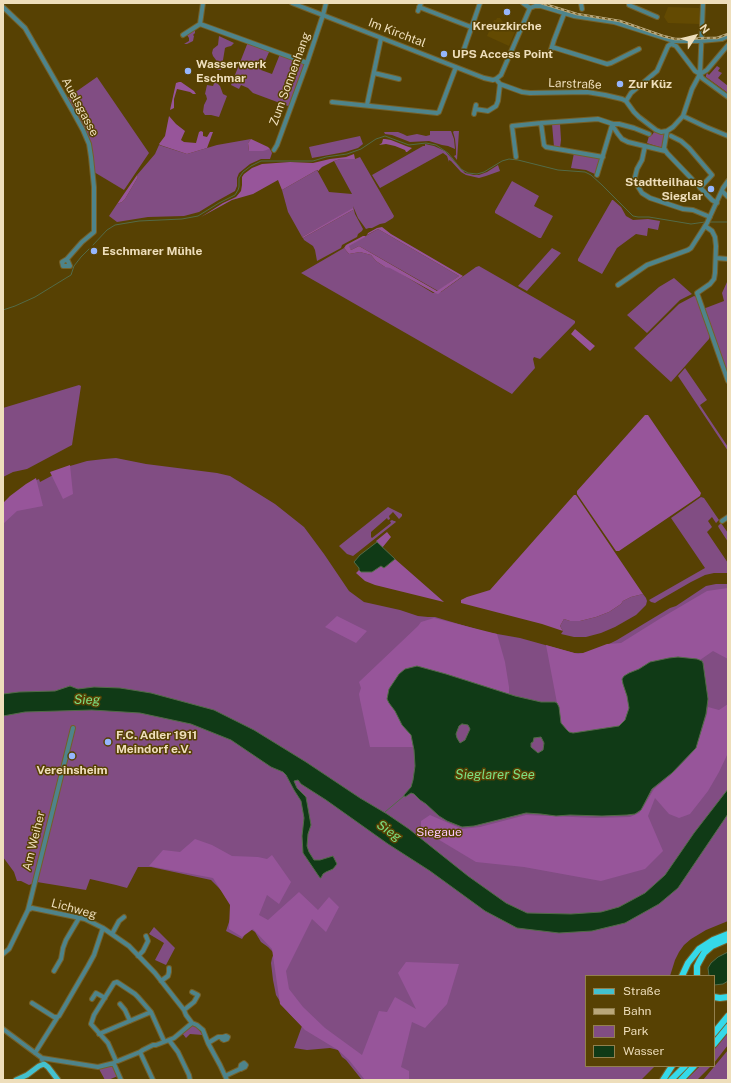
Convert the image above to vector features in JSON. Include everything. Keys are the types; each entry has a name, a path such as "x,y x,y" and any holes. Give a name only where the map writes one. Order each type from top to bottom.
{"highway":[{"path":"682,975 688,963 698,949 713,940 728,934"},
{"path":"696,975 697,966 704,954 712,946 728,939"},
{"path":"715,997 728,997"},
{"path":"715,1032 728,1016"},
{"path":"715,1043 728,1027"},
{"path":"663,1080 671,1067"},
{"path":"671,1080 684,1067"},
{"path":"681,1080 693,1067"}],"main road":[{"path":"16,1080 27,1075 38,1066 44,1064 58,1080"}],"street":[{"path":"183,35 200,24 203,3"},
{"name":"Im Kirchtal","path":"292,3 484,78 493,80 496,79"},
{"name":"Zum Sonnenhang","path":"274,150 307,62 326,3"},
{"path":"464,49 480,3"},
{"path":"522,3 530,8"},
{"path":"581,3 582,9"},
{"path":"629,3 629,5 657,17"},
{"path":"703,3 700,74 692,89 683,116 667,131 661,132 656,130 634,112 626,101 631,93 657,71 669,45 671,44 676,46 695,71 700,74 702,78 728,97"},
{"path":"474,114 475,107 488,111 495,107 498,101 500,84 496,79 501,75 530,8 535,6 541,6 564,14 622,24 678,42 722,39 728,36"},
{"name":"Auelsgasse","path":"3,7 25,28 72,110 86,137 90,149 94,194 94,232 82,242 67,259"},
{"path":"419,7 471,27"},
{"path":"550,53 564,14"},
{"path":"200,24 307,62"},
{"path":"368,105 381,38"},
{"path":"700,74 707,70 728,45"},
{"path":"552,47 607,64 639,49"},
{"path":"332,102 437,113 439,112 456,67"},
{"path":"374,73 399,79"},
{"name":"Larstraße","path":"500,84 526,93 587,92 626,101"},
{"path":"683,116 728,136"},
{"path":"516,157 512,126 598,119 613,125 619,124 649,134"},
{"path":"541,123 544,145 546,147 603,157"},
{"path":"613,125 616,133 622,139 628,142 650,146 665,151 716,203"},
{"path":"597,175 613,125"},
{"path":"665,151 667,131"},
{"path":"671,136 681,141 689,148 712,175 700,188"},
{"path":"645,146 642,160 635,177 637,185 642,193 650,198 683,209 693,210 708,222 715,237 716,258 714,279 710,284 697,293 728,381"},
{"path":"618,285 647,265 689,249 708,222 728,181"},
{"path":"722,191 728,197"},
{"path":"716,258 728,259"},
{"path":"722,521 728,517"},
{"name":"Am Weiher","path":"3,954 9,949 28,910 73,728"},
{"name":"Lichweg","path":"28,910 32,908 79,918 103,928 129,946 161,981 184,1010 192,1023 200,1027 220,1065 225,1079 240,1069"},
{"path":"54,971 61,959 66,940 79,918"},
{"path":"112,934 119,921 124,918"},
{"path":"35,1053 59,1016 94,955 103,928"},
{"path":"138,956 143,951 148,941 146,936"},
{"path":"161,981 168,976 170,972 169,968"},
{"path":"116,1061 108,1043 90,1024 114,983 117,982 138,997 150,1012 164,1041"},
{"path":"184,1010 194,1002 198,995 192,992"},
{"path":"92,999 96,993 105,998"},
{"path":"32,1003 54,1017 57,1017"},
{"path":"120,1004 125,1010 130,1021"},
{"path":"99,1034 150,1012"},
{"path":"3,1029 42,1058 98,1067 112,1064 153,1045 170,1040 192,1023"},
{"path":"208,1043 218,1037 223,1037"},
{"path":"170,1040 178,1052 190,1080"},
{"path":"140,1052 153,1080"},
{"path":"42,1058 44,1064"},
{"path":"112,1064 114,1064 121,1080"}],"shaded area":[{"path":"668,7 699,8 699,24 668,23 664,17"},
{"path":"500,18 509,30 515,32 509,46 487,36 494,20"}],"green space":[{"path":"195,28 193,41 184,44 189,41 187,35"},
{"path":"219,36 234,43 225,48 221,70 214,67 214,64 217,62 212,53 213,49 218,45"},
{"path":"248,42 270,50 261,70 272,74 280,54 304,62 305,65 290,105 288,106 253,93 248,88 241,85 239,89 231,85"},
{"path":"717,66 720,68 718,71 722,73 718,78 728,86 728,93 706,77 707,73 709,75"},
{"path":"97,77 149,153 124,190 94,172 93,155 67,98"},
{"path":"215,81 220,86 223,94 227,96 219,117 205,115 203,112 207,99 205,94 207,85 213,86"},
{"path":"179,82 194,91 196,94 177,89 174,99 174,108 170,110 176,83"},
{"path":"169,116 185,131 181,140 184,142 196,143 199,132 201,131 203,132 203,136 207,137 210,132 213,132 207,148 187,154 160,145 159,144 165,136"},
{"path":"560,123 560,148 554,147 552,124"},
{"path":"430,131 451,131 455,149 429,141 410,142 385,134 384,132 398,132 407,136 417,134 426,136 430,135"},
{"path":"454,131 459,131 457,160 454,156 456,155 456,149"},
{"path":"654,132 665,134 662,148 647,143 649,136"},
{"path":"360,136 363,144 358,148 312,158 309,147"},
{"path":"251,139 248,143 249,151 270,149 272,153 270,159 261,159 250,164 239,173 235,191 199,212 184,216 148,217 117,222 109,216 117,204 125,199 138,177 137,175 155,154 159,145 187,154 217,145"},
{"path":"251,139 270,149 263,151 249,151 248,143"},
{"path":"383,139 391,140 412,148 406,152 405,150 395,146 386,144 379,145 382,143"},
{"path":"425,144 445,151 465,173 479,175 498,165 500,171 479,178 466,175 461,172 451,161 449,160 449,162 447,156 443,153 380,188 372,175 425,146"},
{"path":"574,153 599,158 600,160 597,175 586,170 571,168"},
{"path":"354,154 355,159 340,159 334,161 322,167 319,171 317,170 282,190 278,180 253,194 232,200 201,217 223,203 236,197 241,191 242,177 252,168 262,164 290,162 313,163 346,157"},
{"path":"360,157 394,216 385,223 366,229 358,218 353,206 355,214 363,229 362,231 357,237 342,245 341,248 317,261 313,246 303,238 353,209 302,237 288,212 282,190 317,170 329,192 352,194 334,161 340,159 355,159"},
{"path":"137,175 138,177 125,199 117,204"},
{"path":"512,181 539,196 534,206 553,216 541,238 495,213"},
{"path":"612,200 621,207 626,216 633,220 648,219 660,221 658,230 648,228 647,236 636,234 617,248 602,274 578,261 578,259"},
{"path":"353,208 353,210 303,238 302,237"},
{"path":"382,227 391,234 463,276 438,294 390,268 385,267 376,261 371,255 360,252 349,254 344,248 346,245 365,236 349,246 351,250 359,246 437,291 459,276 378,229 367,235 377,228"},
{"path":"378,229 459,276 438,291 359,246 351,250 348,246"},
{"path":"344,248 349,254 360,252 371,255 376,261 385,267 390,267 433,293 441,292 479,266 575,321 575,323 540,359 534,357 535,368 512,394 301,273"},
{"path":"552,248 561,253 527,291 518,286"},
{"path":"674,278 692,294 680,300 647,333 627,315 659,287"},
{"path":"727,282 728,380 703,309 724,301 722,293"},
{"path":"694,296 697,297 710,335 709,339 671,382 634,348 679,304"},
{"path":"575,329 595,346 590,351 571,334"},
{"path":"685,368 707,400 700,405 728,447 728,451 678,376"},
{"path":"79,385 81,386 72,445 27,469 13,472 3,477 3,408"},
{"path":"645,415 648,415 701,493 700,496 619,551 616,551 577,494 577,491"},
{"name":"Siegaue","path":"116,458 146,464 230,476 275,504 304,527 349,591 364,602 400,610 418,616 435,617 486,632 520,638 574,653 584,653 603,647 617,640 670,608 676,606 706,586 728,584 728,921 706,930 684,945 675,960 670,975 585,975 585,1067 654,1067 641,1080 362,1080 342,1057 338,1050 330,1048 307,1050 294,1048 302,1026 290,1014 276,995 271,963 274,953 261,942 255,932 249,928 242,939 226,931 233,910 226,895 211,880 151,867 138,867 127,888 90,879 86,890 37,882 29,885 21,881 17,881 14,872 3,857 3,505 32,482 39,479 40,482 70,466 87,461"},
{"path":"70,465 73,494 63,499 50,472"},
{"path":"36,478 43,506 17,511 3,524 3,503 10,496"},
{"path":"574,495 576,495 643,594 631,597 623,601 609,612 596,617 580,621 570,621 564,619 560,626 563,631 461,603 461,600 467,597 490,590"},
{"path":"701,497 704,498 719,520 716,523 712,517 708,521 712,527 707,532 728,563 728,573 714,573 705,575 655,603 651,602 649,600 705,568 671,518"},
{"path":"388,507 402,514 402,516 399,519 393,512 389,516 390,519 388,520 387,518 371,532 371,537 372,538 391,523 390,521 392,520 396,522 353,556 347,554 339,546"},
{"path":"721,523 728,533 728,542 718,526"},
{"path":"387,532 391,537 382,548 376,541"},
{"path":"395,559 444,602 375,585 365,581 356,573 359,570 381,566 384,568"},
{"path":"728,588 728,659 713,651 700,660 669,658 650,662 623,677 623,684 629,708 623,723 619,726 609,728 573,733 566,730 560,720 559,707 546,645 578,654 607,644 621,643 707,591"},
{"path":"643,594 647,601 646,605 636,615 615,627 586,637 574,637 561,634 563,631 560,626 564,619 570,621 580,621 596,617 609,612 623,601 631,597"},
{"path":"337,616 367,631 356,643 325,627"},
{"path":"434,618 497,634 505,662 509,694 417,666 399,674 389,689 387,699 402,725 411,735 413,747 370,747 360,700 359,694 361,688 359,682 421,622"},
{"path":"728,704 728,753 708,791 690,814 679,818 669,814 655,798 648,816 663,851 645,869 601,881 524,867 476,862 421,829 421,821 430,815 462,829 480,827 526,815 596,818 630,817 639,813 654,789 675,771 696,748 708,707 719,710"},
{"path":"195,839 212,845 232,856 258,857 267,859 272,855 291,882 279,904 267,895 259,915 268,920 299,892 318,910 329,897 339,907 326,932 312,919 286,971 289,989 303,1007 325,1028 362,1055 379,1011 387,1012 395,997 416,1009 398,973 406,962 459,964 447,1004 425,1028 412,1022 401,1067 409,1071 409,1080 365,1080 349,1060 338,1050 305,1030 280,1004 272,949 253,929 242,937 229,929 230,905 213,878 149,866 163,850 180,852"},
{"path":"154,927 175,948 166,965 155,960 164,943 149,934"},
{"path":"191,1026 195,1026 203,1035 190,1034 186,1038 182,1033"},
{"path":"728,1033 728,1045 715,1062 715,1049"},
{"path":"728,1050 728,1080 703,1080"},
{"path":"111,1065 118,1076 105,1080 99,1069"},
{"path":"699,1067 710,1067 697,1080 686,1080"}],"water":[{"path":"377,542 395,559 384,568 381,566 372,572 361,572 354,562 360,555"},
{"name":"Sieglarer See","path":"678,657 702,661 708,699 706,714 696,748 672,773 652,789 641,810 635,814 556,816 526,813 474,826 462,827 439,816 414,794 411,793 405,797 404,796 411,787 413,780 415,766 414,750 411,735 402,725 387,699 389,689 399,674 405,669 417,666 515,696 541,702 555,702 559,707 561,723 569,732 573,733 619,726 625,720 629,708 622,679 624,676 650,662","holes":["462,724 468,725 470,729 465,740 460,743 456,734 459,726","541,737 544,743 543,750 538,753 531,747 531,743 533,742 534,738"]},
{"name":"Sieg","path":"70,686 78,689 94,687 120,688 151,693 214,710 254,730 387,814 506,903 527,913 571,914 601,912 619,907 645,893 665,875 694,833 728,789 728,814 678,888 659,904 625,923 592,931 559,933 517,928 485,911 430,871 301,784 298,780 294,781 297,788 306,797 311,825 308,834 307,846 309,852 314,860 320,860 333,856 337,864 333,869 323,874 320,878 303,853 302,836 304,818 301,801 286,775 283,772 271,767 231,740 191,724 140,713 92,710 25,712 3,716 3,694 55,691"},
{"path":"728,952 728,981 723,984 715,985 715,975 709,975 708,968 718,957"}],"waterway":[{"path":"93,245 107,230 115,225 139,221 182,219 198,216 235,195 239,187 239,178 243,172 261,161 313,161 326,157 347,154 361,149 376,139 385,136 409,145 426,143 436,145 448,153 461,169 468,173 477,174 484,172 502,161 509,159 558,170 585,172 591,175 602,185 633,216 691,224 705,222"},
{"path":"709,222 728,222"},
{"path":"3,310 35,297 71,275 74,266 89,249"},
{"name":"Sieg","path":"385,812 404,796"}],"railway":[{"path":"541,3 577,14 620,21 675,39 717,38 728,34"}],"place":[{"name":"Kreuzkirche","path":"507,12"},
{"name":"UPS Access Point","path":"444,54"},
{"name":"Wasserwerk Eschmar","path":"188,71"},
{"name":"Zur Küz","path":"620,84"},
{"name":"Stadtteilhaus Sieglar","path":"711,189"},
{"name":"Eschmarer Mühle","path":"94,251"},
{"name":"F.C. Adler 1911 Meindorf e.V.","path":"108,742"},
{"name":"Vereinsheim","path":"72,756"}]}
